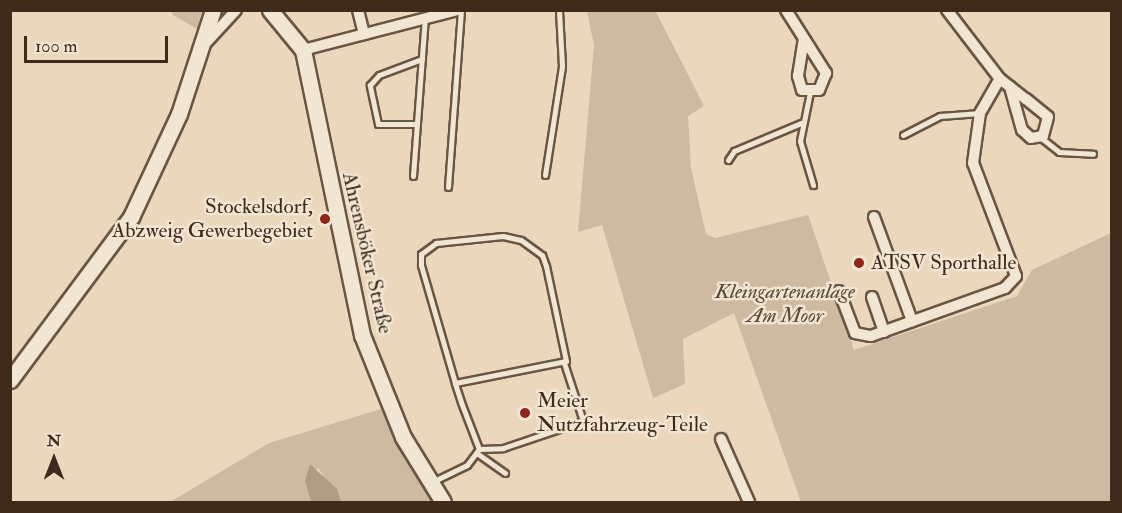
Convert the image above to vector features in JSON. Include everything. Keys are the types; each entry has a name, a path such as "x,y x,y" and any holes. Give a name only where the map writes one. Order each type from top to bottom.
{"street":[{"path":"10,380 131,217 164,151 204,47 213,10"},
{"path":"204,47 236,10"},
{"name":"Ahrensböker Straße","path":"270,10 303,50 362,334 403,437 443,502"},
{"path":"358,10 364,34"},
{"path":"303,50 425,16 460,10"},
{"path":"786,10 826,73 825,84 810,92 802,90 798,76 804,39"},
{"path":"947,10 1000,79 1048,117 1048,131 1040,137 1031,138 1022,130 1010,87"},
{"path":"839,291 855,333 884,332 1005,288 1016,276 973,163 980,112 1000,79"},
{"path":"874,217 912,321"},
{"path":"872,297 884,332"},
{"path":"721,439 749,502"}],"lane":[{"path":"448,187 460,10"},
{"path":"545,175 562,66 559,10"},
{"path":"413,176 425,16"},
{"path":"417,124 378,124 370,85 379,75 422,59"},
{"path":"810,92 801,123 800,141 813,185"},
{"path":"903,135 940,116 980,112"},
{"path":"728,160 734,151 801,123"},
{"path":"1040,137 1059,152 1093,154"},
{"path":"431,483 467,465 478,451 503,448 582,421 564,363 567,356 542,255 521,240 503,236 436,243 421,254 421,265 455,383 478,451 506,473"},
{"path":"455,383 564,363"}],"green space":[{"name":"Kleingartenanlage Am Moor","path":"655,10 704,106 688,116 691,168 706,234 715,238 808,215 854,350 1017,296 1032,270 1111,233 1111,502 801,502 734,313 683,339 685,384 653,398 602,225 578,232 594,45 587,12"},
{"path":"171,11 202,11 197,29 173,15"},
{"path":"381,409 436,502 341,502 318,468 305,481 311,502 170,502 269,443"}],"shaded area":[{"path":"310,464 337,489 341,502 311,502 305,481"}],"place":[{"name":"Stockelsdorf, Abzweig Gewerbegebiet","path":"325,219"},
{"name":"ATSV Sporthalle","path":"859,263"},
{"name":"Meier Nutzfahrzeug-Teile","path":"525,413"}]}
